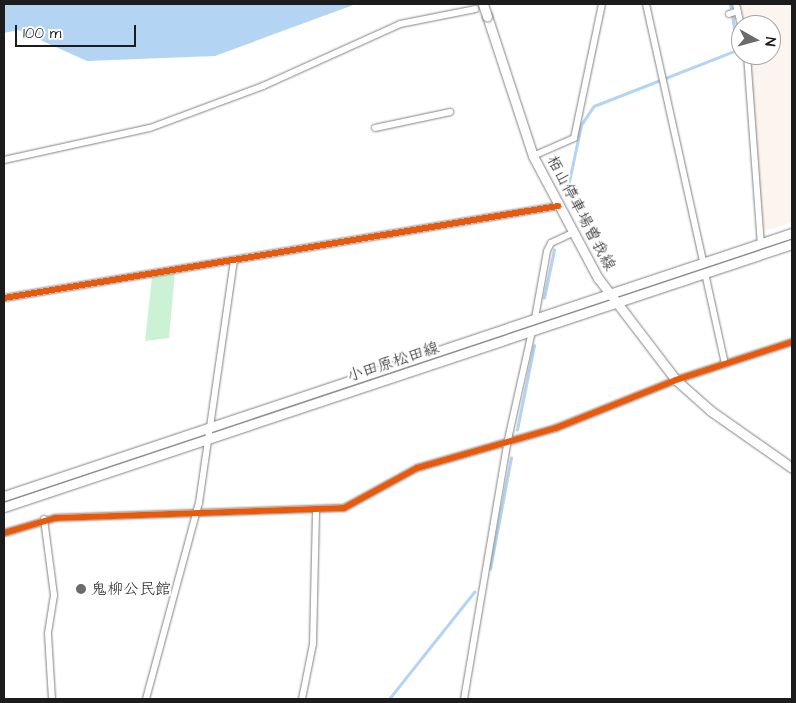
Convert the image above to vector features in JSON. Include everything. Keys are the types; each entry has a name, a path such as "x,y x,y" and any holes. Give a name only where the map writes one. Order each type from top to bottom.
{"main road":[{"name":"栢山停車場曽我線","path":"480,6 487,16 533,156 570,230 609,294 676,380 711,411 792,468"},
{"name":"小田原松田線","path":"4,496 702,262 792,234"},
{"name":"小田原松田線","path":"4,507 792,244"}],"street":[{"path":"533,156 574,138 602,4"},
{"path":"646,4 702,262"},
{"path":"736,4 739,15"},
{"path":"4,160 150,128 263,86 400,24 480,6"},
{"path":"728,14 738,11"},
{"path":"748,65 760,244"},
{"path":"375,128 450,112"},
{"path":"4,298 559,207"},
{"path":"535,318 547,250 551,243 570,230"},
{"path":"146,699 196,511 207,440 211,427 234,261"},
{"path":"705,273 725,364"},
{"path":"464,699 507,444 532,331"},
{"path":"4,533 44,520 196,511 344,508 417,468 507,444 676,380 792,342"},
{"path":"302,699 313,644 316,510"},
{"path":"44,520 54,595 48,634 52,699"}],"shaded area":[{"path":"740,4 792,4 792,222 762,232 751,65 781,65 781,15 743,15"}],"green space":[{"path":"175,273 169,338 145,341 152,277"}],"water":[{"path":"4,4 356,4 215,56 87,61 18,30 4,33"}],"waterway":[{"path":"567,191 581,125 594,106 731,52"},
{"path":"544,298 554,250"},
{"path":"517,430 534,346"},
{"path":"490,569 511,458"},
{"path":"389,699 474,592"}],"cycle path":[{"path":"4,298 558,206"},
{"path":"4,533 55,518 344,508 417,468 556,428 676,380 792,342"}],"place":[{"name":"鬼柳公民館","path":"81,589"}]}
